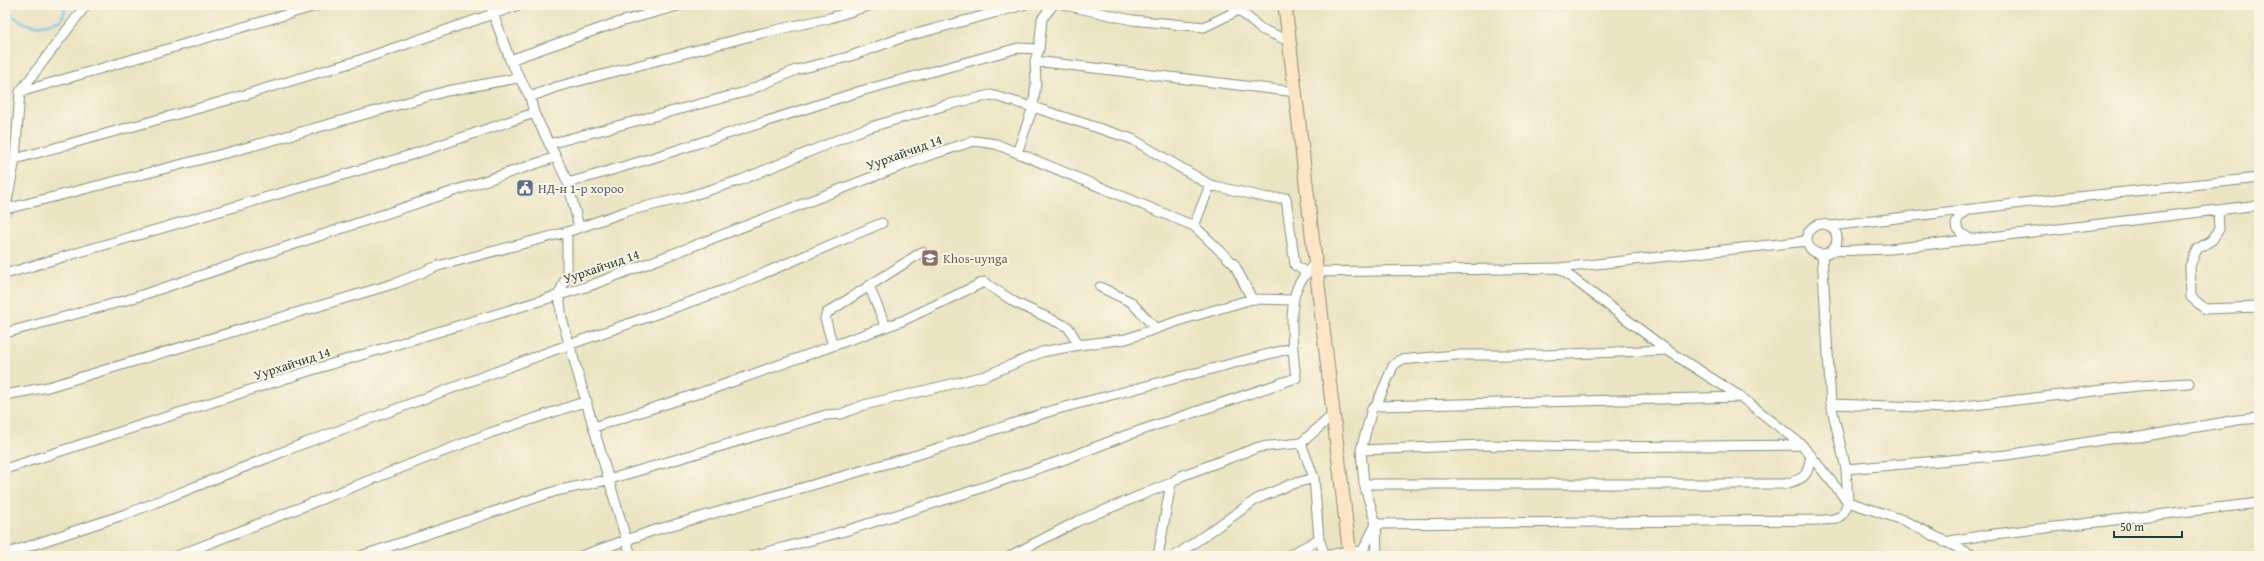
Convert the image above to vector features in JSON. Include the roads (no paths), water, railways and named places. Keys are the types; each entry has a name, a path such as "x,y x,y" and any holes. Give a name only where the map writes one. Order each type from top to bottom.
{"main road":[{"path":"1285,5 1296,92 1312,270 1333,415 1358,553"}],"street":[{"path":"88,5 20,92 15,159 5,211 234,151 446,91 518,78"},
{"path":"20,92 319,5"},
{"path":"15,159 213,104 357,61 491,9 518,5"},
{"path":"510,60 613,24 681,5"},
{"path":"530,97 556,87 762,33 830,18 871,5"},
{"path":"549,144 745,92 796,70 848,57 901,38 1023,5"},
{"path":"1017,153 1033,107 1036,83 1035,61 1039,49 1042,19 1053,5"},
{"path":"1065,5 1138,21 1204,27 1235,8 1262,29 1290,41"},
{"path":"491,9 518,78 530,97 534,113 568,182 579,227"},
{"path":"568,182 649,159 861,91 1018,48 1039,49"},
{"path":"1035,61 1296,92"},
{"path":"5,395 56,384 396,283 438,266 567,232 628,211 687,197 741,180 864,130 946,105 991,95 1132,139 1210,185 1268,198 1286,198 1295,265 1312,270 1559,268 1807,241"},
{"path":"5,274 411,155 534,113"},
{"name":"Уурхайчид 14","path":"5,469 589,286 928,156 974,141 996,144 1194,226"},
{"path":"5,333 127,300 556,157"},
{"path":"2259,178 1830,226 1821,224 1813,226 1808,233 1807,241 1814,252 1826,253 1890,249 2259,205"},
{"path":"1210,185 1194,226 1234,264 1252,300"},
{"path":"1970,210 1959,216 1956,225 1961,234 1970,239"},
{"path":"2218,210 2219,228 2212,240 2197,249 2190,266 2191,297 2205,309 2259,307"},
{"path":"5,554 129,514 300,445 554,350 570,346 762,276 882,223"},
{"path":"1376,524 1837,520 1843,516 1848,502 1846,469 1831,404 1826,253 1837,241 1835,232 1830,226"},
{"path":"567,232 567,275 560,294 562,319 587,401 607,480 625,541 631,556"},
{"path":"833,346 825,318 827,313 922,252"},
{"path":"1559,268 1667,350 1741,397 1802,445 1848,502 1904,520 1944,542 1970,554 1983,556"},
{"path":"752,556 845,531 989,486 1127,435 1296,378 1292,348 1294,300 1299,284 1312,270"},
{"path":"594,427 712,389 886,327 984,282 1016,303 1068,327 1079,345"},
{"path":"869,286 886,327"},
{"path":"1100,287 1131,302 1156,328"},
{"path":"361,556 556,491 607,480 826,415 841,414 864,405 985,376 1042,352 1079,345 1126,339 1156,328 1252,300 1294,300"},
{"path":"581,556 652,531 920,454 1054,410 1292,348"},
{"path":"1377,556 1376,524 1364,484 1361,450 1372,409 1376,406 1393,366 1400,360 1456,355 1544,355 1667,350"},
{"path":"1831,404 1948,408 2138,386 2189,383"},
{"path":"1376,406 1741,397"},
{"path":"177,556 483,435 587,401"},
{"path":"1010,556 1078,521 1171,483 1181,476 1259,447 1301,442 1333,415"},
{"path":"1846,469 2007,455 2108,438 2140,437 2237,420 2259,418"},
{"path":"1301,442 1314,478 1319,539 1325,556 1358,553 1376,524"},
{"path":"1361,450 1484,445 1590,447 1802,445"},
{"path":"1364,484 1785,484 1802,479 1808,471 1811,455"},
{"path":"1175,556 1257,499 1289,485 1314,478"},
{"path":"1158,556 1171,483"},
{"path":"1944,542 2259,503"},
{"path":"1288,556 1319,539"},
{"path":"1956,556 1970,554"}],"waterway":[{"path":"5,11 26,24 37,26 61,20 65,10 64,5"}],"place":[{"name":"НД-н 1-р хороо","path":"525,188"},
{"name":"Khos-uynga","path":"930,258"}]}
